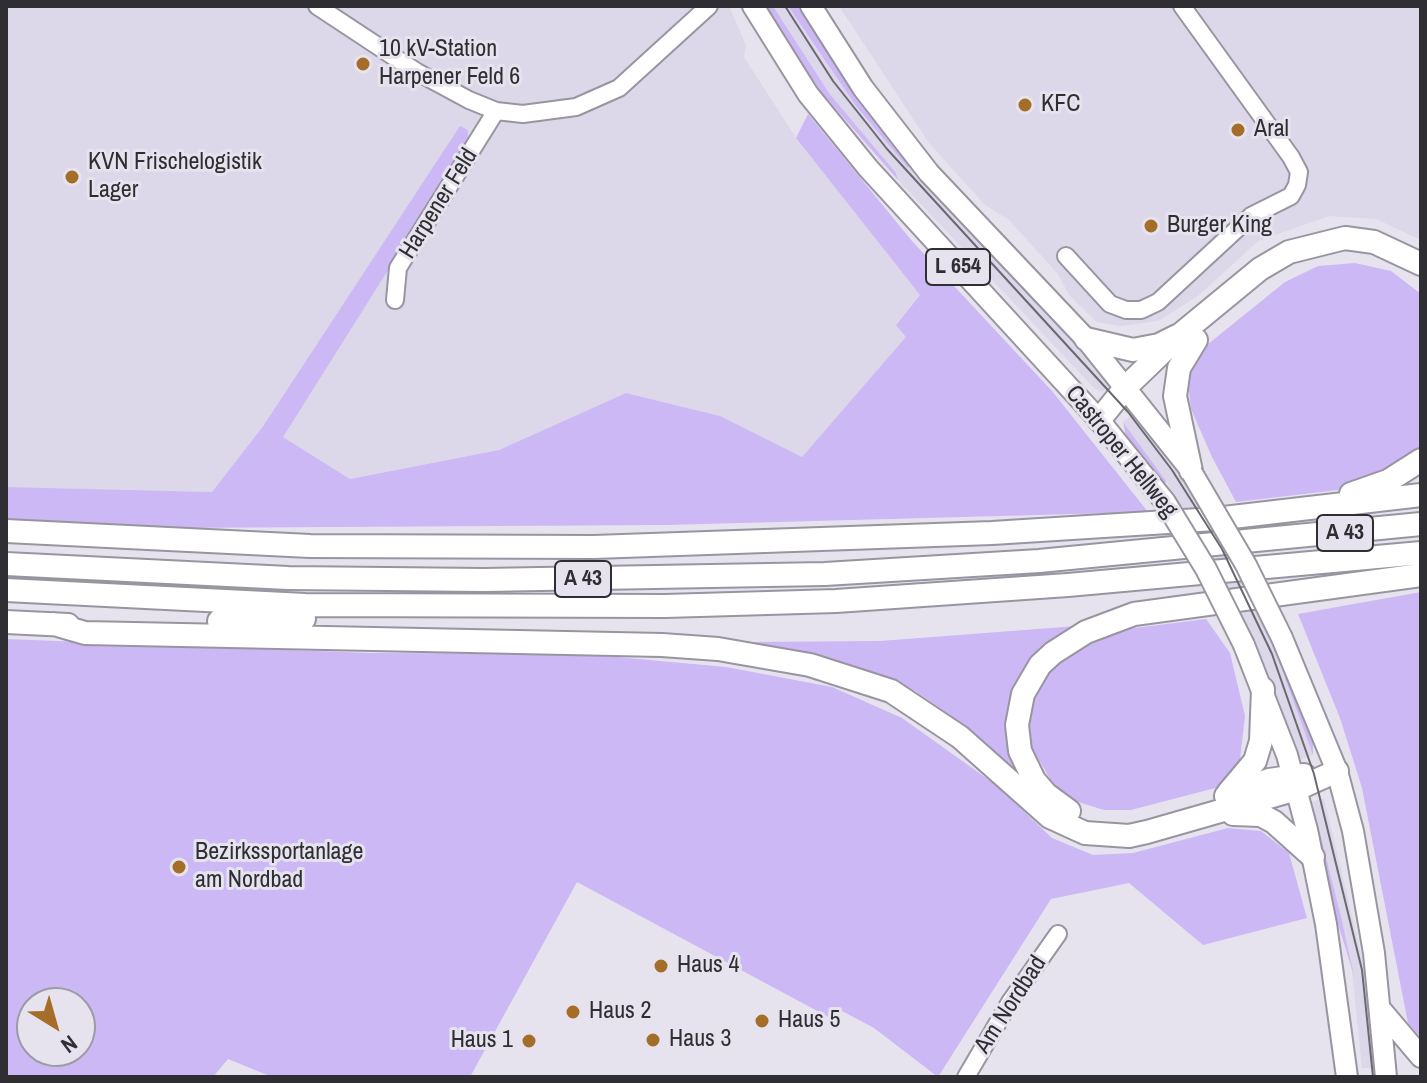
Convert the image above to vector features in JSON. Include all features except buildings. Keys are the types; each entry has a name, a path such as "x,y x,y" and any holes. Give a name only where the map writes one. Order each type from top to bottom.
{"highway":[{"path":"1099,420 1260,269 1289,252 1345,238 1374,242 1421,264"},
{"path":"1086,339 1133,350 1189,337 1254,288 1295,262 1322,254 1347,252 1384,257 1421,276"},
{"path":"1189,337 1179,368 1175,396 1192,472"},
{"path":"6,531 310,546 594,547 992,533 1166,511 1209,511 1345,496 1388,481 1421,460"},
{"path":"1166,511 1215,519 1421,495"},
{"name":"A 43","path":"6,564 333,579 484,580 825,574 1054,560 1421,524"},
{"name":"A 43","path":"6,590 404,607 836,601 1180,577 1421,553"},
{"path":"1295,783 1269,780 1224,797 1140,820 1116,823 1078,816 1060,807 1034,780 1020,751 1017,725 1023,694 1040,665 1086,632 1134,614 1421,575"},
{"path":"6,622 54,624 352,618 404,607"},
{"path":"54,624 85,633 662,645 718,649 810,665 852,676 891,691 914,705 960,737 1021,795 1069,827 1085,833 1129,836 1239,813 1261,815 1295,837 1313,857"},
{"path":"1224,797 1255,761 1261,741 1263,689"},
{"path":"1173,825 1337,771"}],"main road":[{"name":"Castroper Hellweg","path":"753,6 808,94 868,168 1099,420 1206,569 1263,689 1295,783 1328,935 1347,1077"},
{"name":"Castroper Hellweg","path":"811,6 863,88 929,173 1086,339 1130,392 1192,472 1246,565 1282,638 1337,771 1360,858 1382,1011 1386,1077"},
{"path":"1382,1011 1421,1057"}],"street":[{"path":"317,6 417,72 496,111 551,113 600,98 636,75 709,6"},
{"path":"1066,256 1110,304 1126,310 1141,310 1158,302 1251,216 1291,196 1297,185 1299,172 1291,157 1182,6"},
{"name":"Harpener Feld","path":"395,300 398,268 496,111"},
{"name":"Am Nordbad","path":"966,1077 1010,1002 1058,934"}],"shaded area":[{"path":"6,6 729,6 746,45 744,57 796,138 920,295 896,324 907,337 802,457 720,416 626,393 499,450 350,479 264,425 212,492 6,487"},
{"path":"764,6 773,6 829,93 896,173 898,180 821,92"},
{"path":"773,6 788,6 856,106 908,168 910,166 1069,336 1110,386 1102,392 1095,389 898,180 896,173 829,93"},
{"path":"788,6 798,6 835,64 910,166 908,168 856,106"},
{"path":"839,6 1421,6 1421,240 1376,219 1329,216 1258,241 1198,296 1158,321 1121,326 1097,322 1069,295 1058,274 1009,220 985,205 929,143"},
{"path":"808,114 912,241 1052,391 1148,512 667,525 165,528 6,524 6,487 212,492 264,425 460,126 468,130 468,143 283,437 350,479 499,450 626,393 720,416 802,457 906,337 896,325 920,295 796,138"},
{"path":"1355,263 1391,271 1421,294 1421,446 1374,477 1338,490 1236,502 1191,409 1189,392 1183,391 1192,357 1285,282 1318,266"},
{"path":"1135,413 1182,477 1235,566 1285,670 1313,755 1299,760 1271,682 1239,609 1166,481 1123,422"},
{"path":"1123,422 1166,481 1165,484 1126,435"},
{"path":"1421,592 1421,1038 1408,1023 1362,788 1340,718 1298,614"},
{"path":"1206,619 1230,653 1245,716 1240,759 1246,764 1219,787 1131,810 1104,810 1078,802 1055,787 1030,745 1029,723 1034,696 1048,673 1068,654 1100,638 1127,629"},
{"path":"1077,626 1017,687 1009,706 1012,747 1035,792 950,715 915,691 812,654 753,646 752,642 880,641"},
{"path":"6,639 368,653 584,654 726,667 832,687 902,718 996,785 1052,838 1093,855 1133,853 1228,828 1261,831 1289,853 1307,918 1203,945 1129,883 1051,899 938,1077 874,1028 842,1011 836,1021 577,882 470,1077 272,1077 228,1059 213,1077 6,1077"},
{"path":"1285,670 1313,736 1313,755 1285,678"},
{"path":"1324,798 1366,975 1376,1068 1362,1068 1351,961 1312,802"},
{"path":"1312,802 1341,917 1354,976 1338,924"}],"tram line":[{"path":"785,6 833,81 887,149 1128,412 1172,470 1222,549 1272,654 1314,774 1362,970 1373,1077"}],"place":[{"name":"10 kV-Station Harpener Feld 6","path":"363,64"},
{"name":"KFC","path":"1025,105"},
{"name":"Aral","path":"1238,130"},
{"name":"KVN Frischelogistik Lager","path":"72,177"},
{"name":"Burger King","path":"1151,226"},
{"name":"Bezirkssportanlage am Nordbad","path":"179,867"},
{"name":"Haus 4","path":"661,966"},
{"name":"Haus 2","path":"573,1012"},
{"name":"Haus 5","path":"762,1021"},
{"name":"Haus 3","path":"653,1040"},
{"name":"Haus 1","path":"529,1041"}]}
